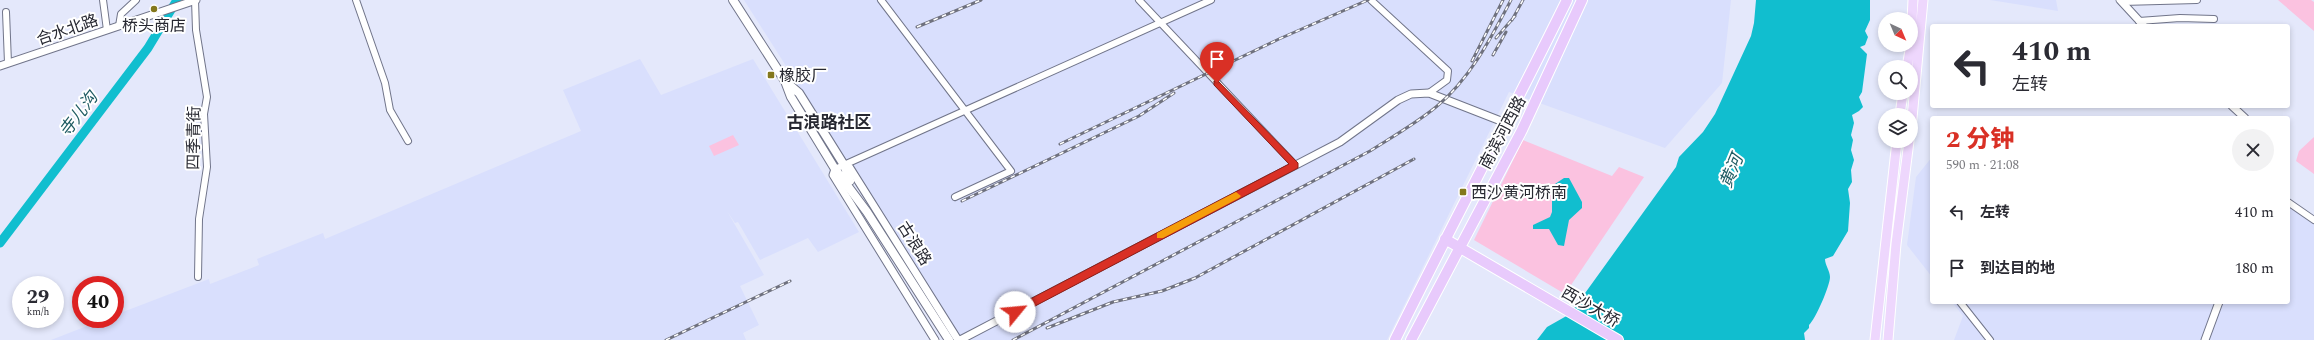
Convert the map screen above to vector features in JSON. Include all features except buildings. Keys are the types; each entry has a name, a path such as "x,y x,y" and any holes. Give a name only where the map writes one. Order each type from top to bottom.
{"highway":[{"name":"南滨河西路","path":"1444,239 1506,124 1567,0"},
{"name":"南滨河西路","path":"1411,340 1458,246 1522,131 1582,0"},
{"name":"西沙大桥","path":"1444,239 1618,340"},
{"path":"1395,340 1444,239"}],"main road":[{"name":"古浪路","path":"733,0 784,81 791,97 835,169 867,212"},
{"path":"1913,0 1915,12"},
{"path":"1918,24 1923,0"},
{"path":"1913,108 1916,52"},
{"name":"古浪路","path":"784,81 799,93 844,165 844,171 867,212 949,340"},
{"path":"1875,337 1896,148"},
{"path":"1888,339 1896,244 1909,148"}],"street":[{"path":"103,0 107,30"},
{"path":"119,26 121,14 136,0"},
{"name":"合水北路","path":"0,66 196,0"},
{"name":"四季青街","path":"196,0 196,30 207,97 204,114 207,167 199,219 198,277"},
{"path":"356,0 385,82 390,110 408,141"},
{"path":"882,0 1011,170 955,197"},
{"path":"1139,0 1295,165"},
{"path":"835,169 1211,0"},
{"path":"1371,0 1448,71 1447,80 1428,93"},
{"path":"2121,1 2197,0"},
{"path":"2121,1 2142,24 2180,18 2214,19"},
{"path":"6,12 8,63"},
{"path":"959,340 1295,165 1357,131 1405,96 1420,92 1428,93 1506,124"},
{"path":"2234,108 2243,116"},
{"name":"古浪路","path":"844,165 850,168 959,340"},
{"name":"古浪路","path":"835,169 833,175 935,340"},
{"path":"2290,203 2314,220"},
{"path":"1962,304 1990,340"},
{"path":"2206,340 2218,304"}],"shaded area":[{"path":"744,0 1731,0 1722,83 1665,148 1509,92 1387,340 950,340 958,336"},
{"path":"1990,0 2056,0 2058,11"},
{"path":"2278,0 2311,0 2314,2 2314,31"},
{"path":"640,59 661,95 753,59 859,232 818,252 808,238 760,260 738,222 735,223 727,211 764,275 740,286 759,325 743,333 746,340 51,340 82,328 124,328 124,312 209,279 210,284 259,265 257,259 323,233 325,239 581,131 563,90"},
{"path":"733,135 739,145 714,156 709,146"},
{"path":"2314,137 2314,174 2296,161 2299,151"},
{"path":"1523,140 1612,176 1619,167 1644,177 1565,294 1474,240"},
{"path":"1930,160 1930,274 1907,245 1916,177"},
{"path":"2290,201 2314,217 2314,340 1954,340 1963,316 1954,304 2290,304"}],"water":[{"name":"黄河","path":"1756,0 1870,0 1870,20 1865,31 1868,37 1865,45 1860,47 1867,54 1862,92 1859,97 1863,107 1852,115 1854,123 1851,135 1853,140 1851,150 1854,160 1851,170 1852,182 1848,189 1850,203 1848,231 1833,256 1825,259 1830,277 1825,295 1812,322 1809,325 1809,328 1804,333 1805,340 1537,340 1547,327 1570,314 1676,167 1679,157 1703,132 1715,114 1751,36"},
{"path":"1564,178 1569,178 1582,202 1582,208 1569,220 1564,246 1558,245 1549,229 1533,229 1533,225 1550,217 1552,212 1552,186"}],"waterway":[{"name":"寺儿沟","path":"0,243 148,48 177,0"}],"railway":[{"path":"917,27 981,0"},
{"path":"1060,144 1279,39 1368,0"},
{"path":"1472,61 1503,0"},
{"path":"1013,340 1370,151 1412,125 1436,107 1459,84 1479,57 1511,0"},
{"path":"1513,19 1523,0"},
{"path":"1496,38 1513,19"},
{"path":"1493,55 1506,32"},
{"path":"962,201 1139,116 1174,93"},
{"path":"1047,328 1113,302 1162,291 1195,278 1414,159"},
{"path":"666,340 790,281"}],"slow traffic":[{"path":"1160,236 1236,196"}],"place":[{"name":"桥头商店","path":"154,9"},
{"name":"橡胶厂","path":"771,75"},
{"name":"西沙黄河桥南","path":"1463,192"}],"district":[{"name":"古浪路社区","path":"829,122"}],"route":[{"path":"1015,312 1295,165 1217,83"}]}
